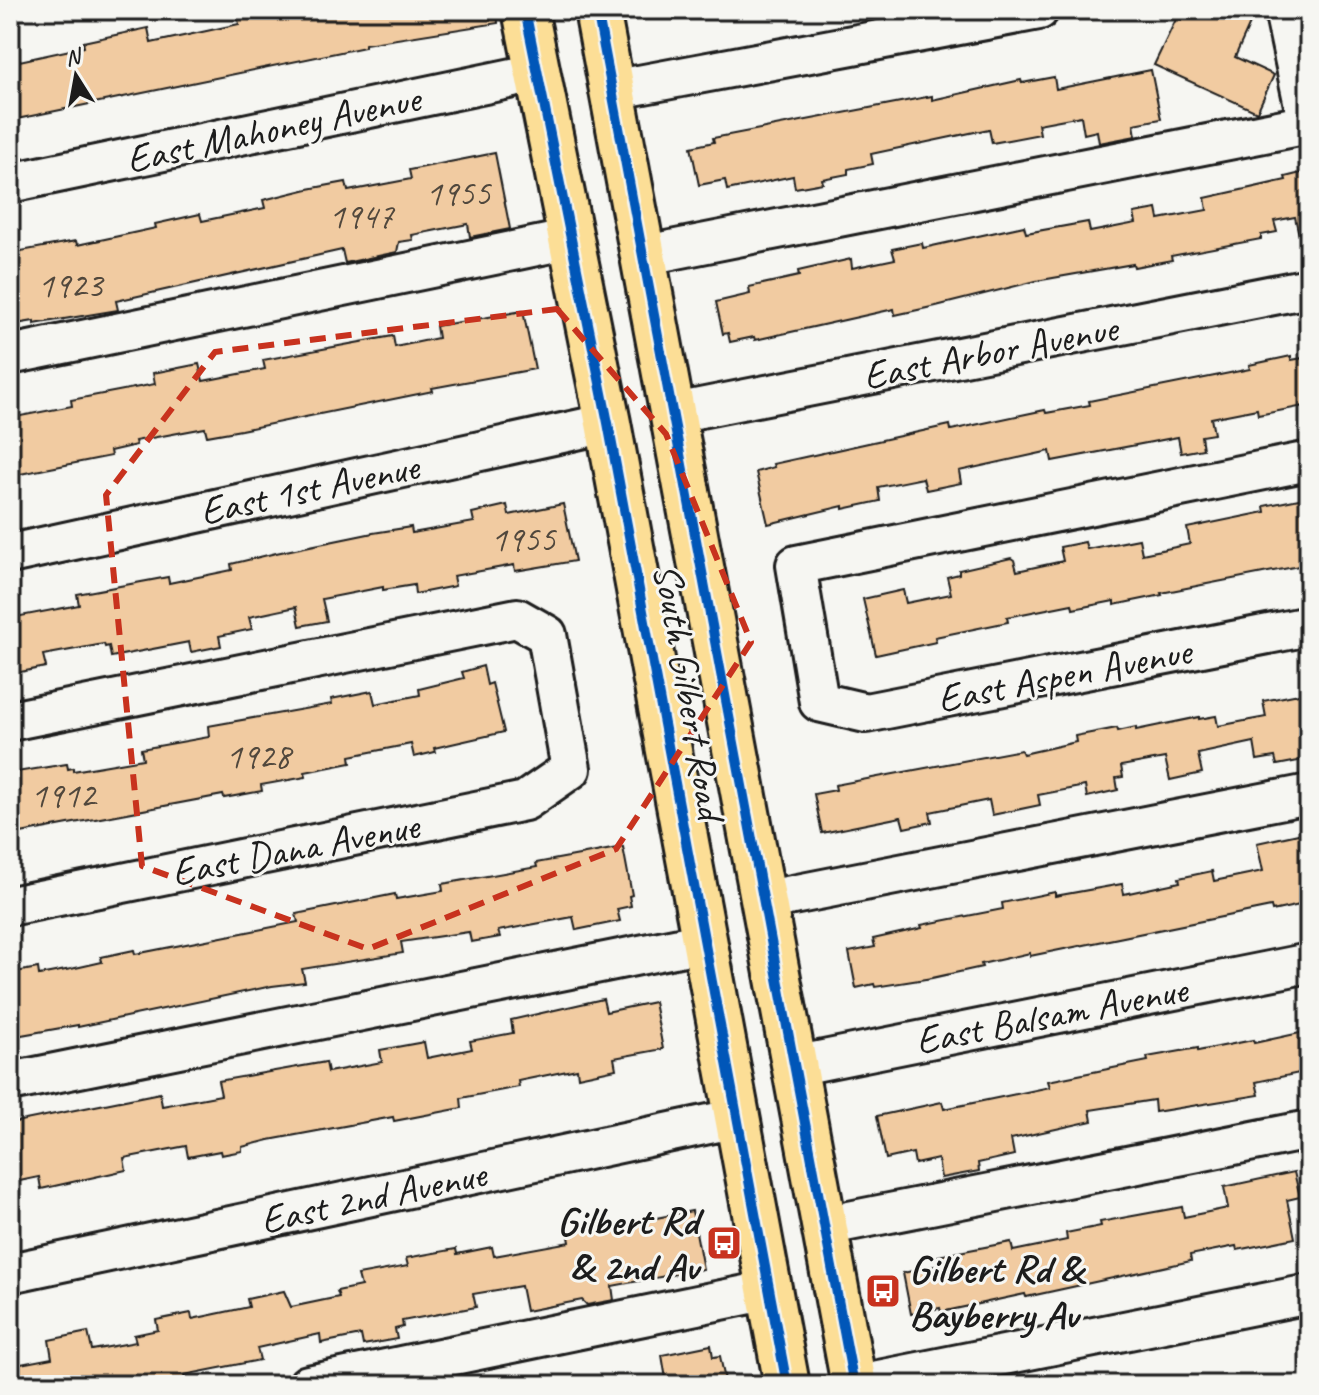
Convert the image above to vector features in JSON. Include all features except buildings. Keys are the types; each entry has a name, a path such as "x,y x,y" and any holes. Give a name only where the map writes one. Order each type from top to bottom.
{"main road":[{"name":"South Gilbert Road","path":"525,10 608,423 787,1385"},
{"name":"South Gilbert Road","path":"597,10 670,414 854,1385"}],"street":[{"path":"612,90 1039,10"},
{"path":"641,256 1308,124 1284,10"},
{"name":"East Mahoney Avenue","path":"10,183 537,73"},
{"path":"10,355 571,239"},
{"name":"East Arbor Avenue","path":"670,414 1309,288"},
{"name":"East 1st Avenue","path":"10,554 608,423"},
{"name":"East Aspen Avenue","path":"1309,461 796,565 819,702 866,713 1309,626"},
{"name":"East Dana Avenue","path":"10,721 517,618 547,635 571,769 525,801 10,906"},
{"path":"762,901 1309,794"},
{"path":"10,1082 704,942"},
{"name":"East Balsam Avenue","path":"794,1066 1309,963"},
{"name":"East 2nd Avenue","path":"10,1273 737,1118"},
{"path":"824,1226 1309,1130"},
{"path":"308,1385 770,1290"},
{"path":"854,1385 1309,1294"}],"highlighted area":[{"path":"557,309 666,434 751,642 616,849 368,949 142,866 106,495 215,352"}],"cycle path":[{"path":"525,10 608,423 787,1385"},
{"path":"597,10 854,1385"}],"place":[{"name":"Gilbert Rd & 2nd Av","path":"724,1243"},
{"name":"Gilbert Rd & Bayberry Av","path":"883,1291"}]}
